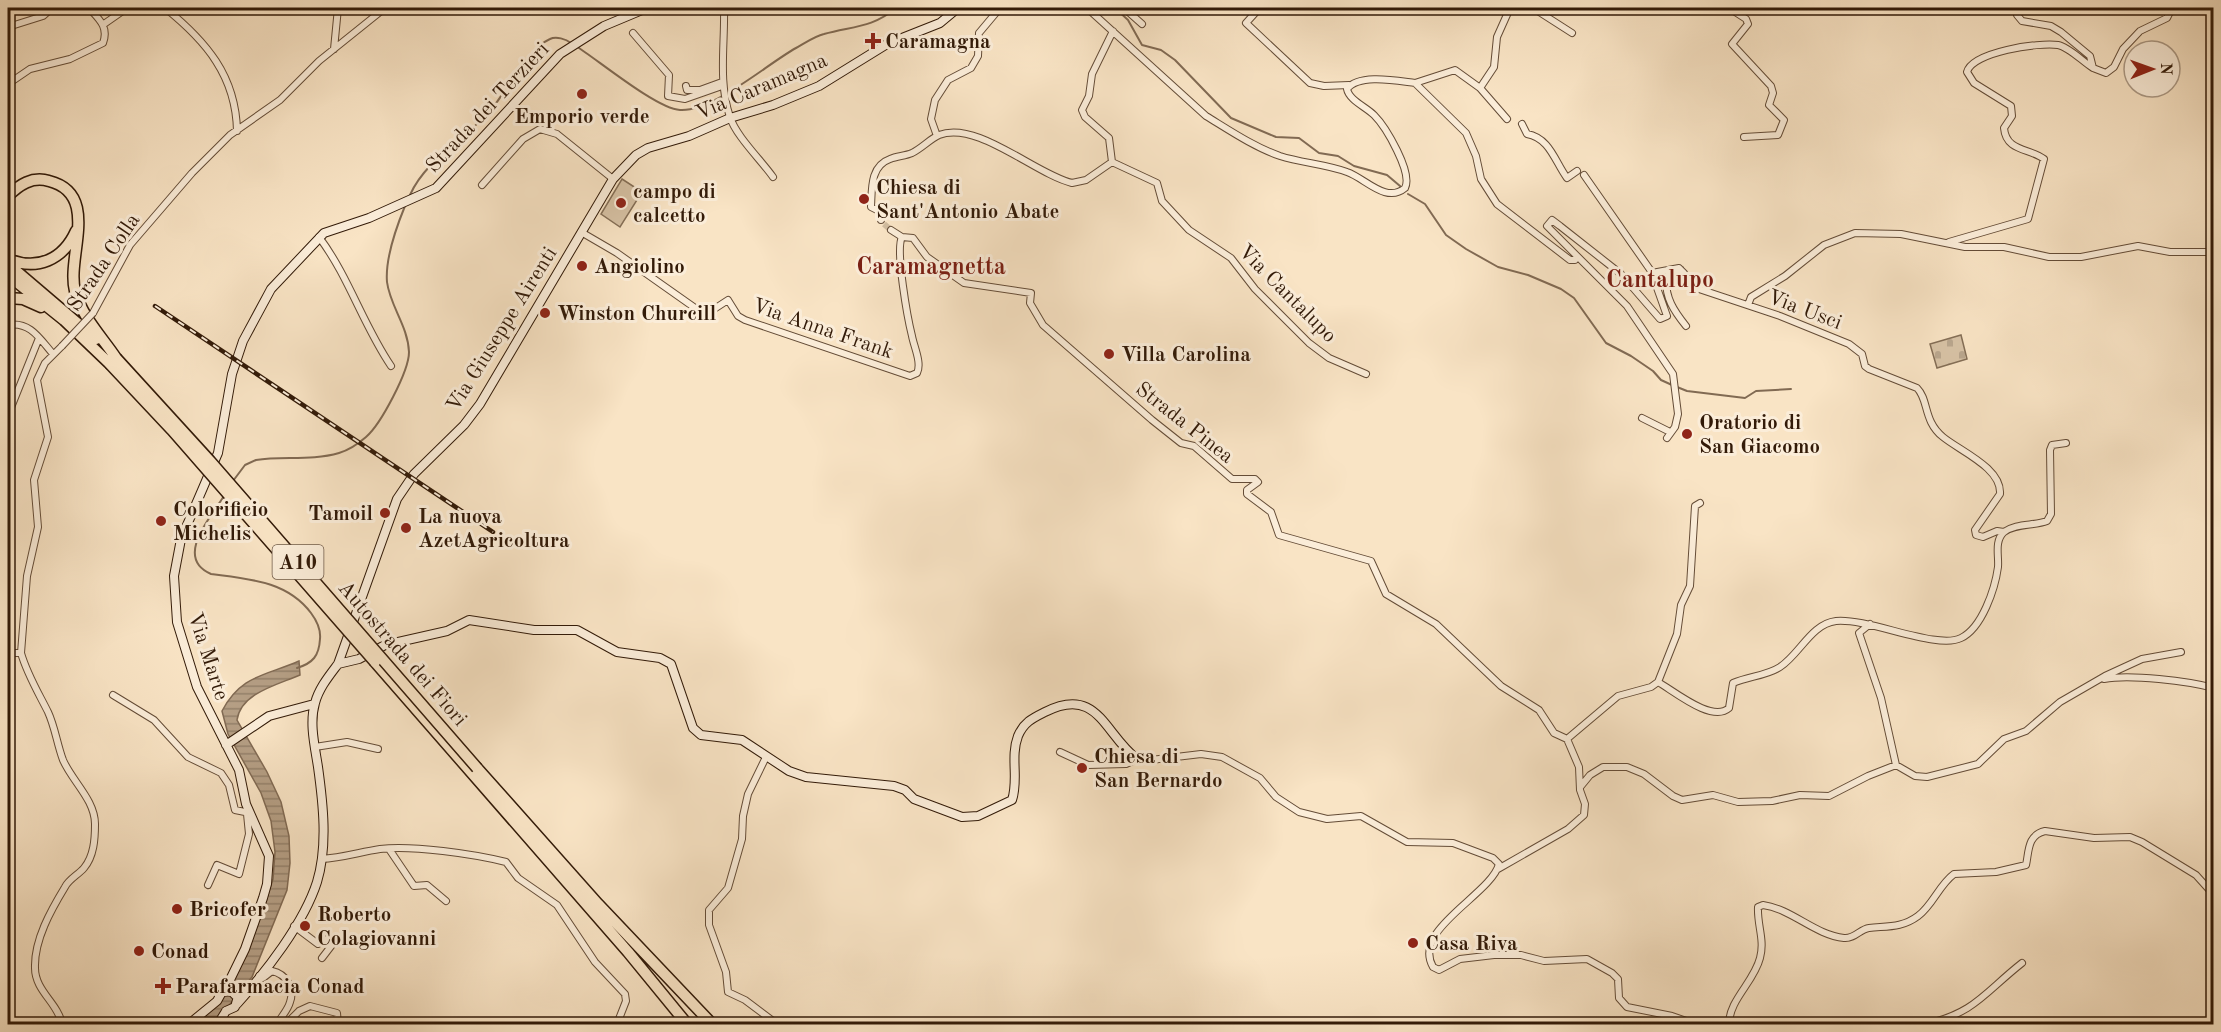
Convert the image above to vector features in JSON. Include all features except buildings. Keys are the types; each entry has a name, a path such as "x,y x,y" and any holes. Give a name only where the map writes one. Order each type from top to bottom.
{"highway":[{"path":"8,196 29,181 47,180 57,184 72,197 79,214 73,273 76,295 112,361"},
{"path":"8,259 29,264 49,261 68,245 79,225"},
{"name":"Autostrada dei Fiori","path":"8,264 62,307 210,461 687,1024"},
{"name":"Autostrada dei Fiori","path":"8,275 112,361"},
{"path":"8,298 32,302 63,320"},
{"name":"Autostrada dei Fiori","path":"474,771 712,1024"}],"street":[{"path":"8,27 35,20 52,8"},
{"path":"8,84 30,69 64,61 103,43 106,35 104,24 89,8"},
{"path":"104,24 128,8"},
{"path":"165,8 214,57 235,100 237,131"},
{"path":"334,49 338,8"},
{"name":"Strada Colla","path":"62,1024 54,1006 39,987 35,958 41,935 64,888 84,868 92,854 95,822 93,810 63,760 48,712 26,669 21,653 27,576 38,527 34,480 48,437 37,380 40,370 93,313 138,235 171,194 237,131 280,100 334,49 385,8"},
{"name":"Strada dei Terzieri","path":"243,341 271,289 319,237 330,230 398,206 436,188 568,48 647,8"},
{"path":"724,8 725,53 722,84 730,118 773,177"},
{"name":"Via Caramagna","path":"636,155 819,86 887,44 940,23 958,8"},
{"path":"937,136 931,119 935,100 948,80 971,68 978,57 979,33 1000,8"},
{"path":"1087,8 1206,116 1226,129 1279,155 1349,172 1386,193 1400,191 1407,184 1408,178 1398,153 1381,123 1347,92 1349,86"},
{"path":"1124,8 1142,24"},
{"path":"1480,88 1494,68 1497,37 1510,8"},
{"path":"1533,8 1572,33"},
{"path":"1729,8 1746,19 1748,24 1732,44 1771,86 1773,93 1769,105 1784,120 1778,135 1744,137"},
{"path":"2018,8 2018,15 2022,21 2051,26 2061,32 2092,58 2093,68"},
{"path":"1949,242 2028,219 2044,159 2024,152 2008,141 2004,128 2013,116 2011,106 1971,80 1967,72 1971,62 1989,54 2057,45 2101,73 2110,71 2123,49 2140,31 2167,18 2172,8"},
{"path":"1256,12 1246,23 1310,83 1333,87 1349,86 1366,80 1415,83 1455,70 1480,88 1507,119"},
{"path":"883,222 881,212 871,207 875,172 886,161 912,153 937,136 955,134 982,139 1071,183 1086,180 1112,162 1109,138 1085,117 1082,110 1089,96 1092,74 1113,31"},
{"path":"633,33 669,75 668,96 685,99 722,84"},
{"path":"1415,83 1466,133 1476,156 1481,179 1497,204 1570,260 1575,260 1577,257"},
{"path":"686,86 687,90 700,90 722,84"},
{"path":"1522,124 1527,134 1536,136 1547,146 1567,178 1577,171"},
{"path":"482,185 523,140 540,129 557,135 613,179"},
{"name":"Via Giuseppe Airenti","path":"239,999 260,976 294,926 316,882 321,859 323,821 315,747 314,704 322,686 338,664 397,499 414,474 464,425 480,404 613,179 636,155"},
{"name":"Via Cantalupo","path":"1112,162 1157,183 1162,201 1190,230 1231,258 1255,289 1309,343 1329,358 1366,374"},
{"path":"1584,175 1652,273 1667,312 1664,318 1660,319 1621,274 1560,225 1549,221 1548,228 1627,306 1668,365 1676,383 1678,414 1675,427 1668,435 1642,418"},
{"path":"891,230 902,237"},
{"name":"Via Anna Frank","path":"581,232 617,253 705,315 723,300 728,300 738,316 745,320 910,376 917,373 920,365 911,334 902,274 898,244 902,237"},
{"path":"1748,305 1754,295 1785,276 1824,245 1844,236 1869,232 1900,234 1965,247 2004,247 2027,254 2068,258 2138,246 2170,252 2214,252"},
{"path":"319,237 338,263 373,338 391,366"},
{"name":"Strada Pinea","path":"902,237 913,237 927,256 964,283 1030,293 1030,303 1043,325 1152,420 1181,443 1194,446 1232,479 1255,479 1258,482 1247,490 1248,494 1271,512 1279,535 1371,561 1386,594 1436,624 1501,686 1539,710 1554,733 1567,739"},
{"path":"1652,273 1671,268 1681,270"},
{"path":"1681,270 1666,278 1667,292 1671,306 1686,326"},
{"name":"Via Usci","path":"1681,270 1687,285 1748,305 1850,344 1862,354 1865,366 1869,369 1917,388 1921,392 1927,417 1937,430 1999,482 2000,494 1975,530 1981,537 1997,531 2004,532"},
{"path":"8,325 27,327 53,354"},
{"path":"8,415 39,338"},
{"name":"Via Marte","path":"225,990 245,949 267,884 268,850 248,814 239,770 197,687 177,622 174,576 181,539 218,453 232,374 243,341"},
{"path":"1659,681 1703,710 1725,711 1729,708 1733,683 1781,666 1821,626 1834,621 1871,624 1939,640 1961,638 1976,624 1990,596 1998,567 1998,543 2004,532 2019,526 2033,526 2047,521 2051,514 2050,450 2052,445 2066,442"},
{"path":"1695,1024 1672,1016 1627,1007 1619,998 1618,980 1612,973 1587,959 1544,961 1521,955 1494,955 1460,959 1439,970 1433,967 1430,955 1437,933 1497,870 1576,823 1586,811 1579,767 1567,739 1583,722 1618,696 1651,687 1659,681 1669,660 1677,634 1681,605 1690,586 1695,506 1700,503"},
{"path":"338,664 359,659 385,645 447,630 469,620 534,630 577,630 617,652 668,661 679,681 693,728 700,735 741,740 789,771 806,777 894,786 924,803 971,818 1012,800 1013,760 1018,736 1025,724 1040,714 1062,705 1089,707 1103,718 1127,751 1137,759"},
{"path":"1871,624 1859,633 1881,698 1896,765 1915,776 1927,777 1978,764 2004,739 2026,731 2060,702 2093,683 2142,659 2181,652"},
{"path":"8,653 21,653"},
{"path":"2093,683 2121,676 2214,688"},
{"path":"113,695 154,720 188,757 221,773 229,785 236,810 248,814 249,834 239,874 217,865 208,885"},
{"path":"226,745 269,716 314,704"},
{"path":"315,747 344,742 378,749"},
{"path":"1060,752 1088,765 1126,764 1137,759 1151,760 1201,754 1222,757 1260,778 1276,797 1299,812 1327,819 1361,816 1407,842 1453,843 1493,858 1499,864 1497,870"},
{"path":"766,757 748,794 743,816 742,839 728,888 709,910 709,925 726,972 728,992 745,1000 777,1024"},
{"path":"1581,786 1590,775 1603,767 1627,767 1644,774 1682,800 1713,795 1738,802 1772,801 1800,795 1829,796 1896,765"},
{"path":"1729,1024 1736,1000 1753,977 1760,959 1763,946 1758,907 1763,905 1826,932 1852,938 1868,928 1890,928 1914,919 1926,909 1953,874 1996,872 2026,865 2030,843 2039,832 2045,831 2094,838 2130,837 2164,853 2196,875 2214,894"},
{"path":"321,859 343,858 389,849 419,850 506,862 518,878 561,908 595,962 623,991 626,1001 617,1024"},
{"path":"389,849 414,886 427,885 446,901"},
{"path":"294,926 318,944 330,938 335,941 322,958"},
{"path":"1926,1024 1954,1016 1973,1006 2022,963"},
{"path":"260,976 263,978 272,971 277,972 289,983 291,1000 277,1024"},
{"path":"189,1024 217,1001 219,994 225,990 231,991 239,999 226,1011 218,1024"},
{"path":"217,1001 221,1009 226,1011"},
{"path":"286,1024 299,1011 310,1006 337,1013 338,1024"}],"green space":[{"name":"campo di calcetto","path":"622,179 642,192 620,227 601,214"},
{"path":"1961,335 1967,359 1937,368 1930,344"}],"shaded area":[{"path":"299,661 300,675 261,691 245,703 237,720 267,772 281,802 289,836 290,863 287,890 252,977 214,1024 193,1024 210,1010 263,911 273,879 275,852 271,821 261,793 228,734 222,711 229,699 246,683"}],"waterway":[{"path":"576,46 657,102 680,110 693,109 724,95 814,38 862,26 887,15 896,8"},
{"path":"1115,8 1128,20 1142,45 1161,50 1175,60 1231,118 1276,137 1299,138 1319,153 1338,156 1354,166 1387,175 1400,186"},
{"path":"410,195 417,182 437,159 473,128 494,106 534,51 552,38 561,38 571,43"},
{"path":"1408,194 1425,204 1446,235 1466,249 1498,267 1528,275 1561,289 1574,298 1606,343 1631,356 1653,371 1661,380 1672,385"},
{"path":"233,481 245,465 256,460 318,457 343,452 366,437 379,421 393,397 408,361 406,333 387,282 389,253 405,206"},
{"path":"1677,387 1687,391 1745,398 1756,391 1791,389"},
{"path":"224,496 198,537 195,558 200,567 211,574 266,583 291,594 301,602 317,622 320,639 314,658 297,668"}],"tunnel":[{"path":"884,224 891,230"}],"railway":[{"path":"155,306 493,532"}],"place":[{"name":"Caramagna","path":"873,41"},
{"name":"Emporio verde","path":"582,94"},
{"name":"Chiesa di Sant'Antonio Abate","path":"864,199"},
{"name":"campo di calcetto","path":"621,203"},
{"name":"Angiolino","path":"582,266"},
{"name":"Winston Churcill","path":"545,313"},
{"name":"Villa Carolina","path":"1109,354"},
{"name":"Oratorio di San Giacomo","path":"1687,434"},
{"name":"Tamoil","path":"385,513"},
{"name":"Colorificio Michelis","path":"161,521"},
{"name":"La nuova AzetAgricoltura","path":"406,528"},
{"name":"Chiesa di San Bernardo","path":"1082,768"},
{"name":"Bricofer","path":"177,909"},
{"name":"Roberto Colagiovanni","path":"305,926"},
{"name":"Casa Riva","path":"1413,943"},
{"name":"Conad","path":"139,951"},
{"name":"Parafarmacia Conad","path":"163,986"}],"district":[{"name":"Caramagnetta","path":"931,266"},
{"name":"Cantalupo","path":"1660,279"}]}
